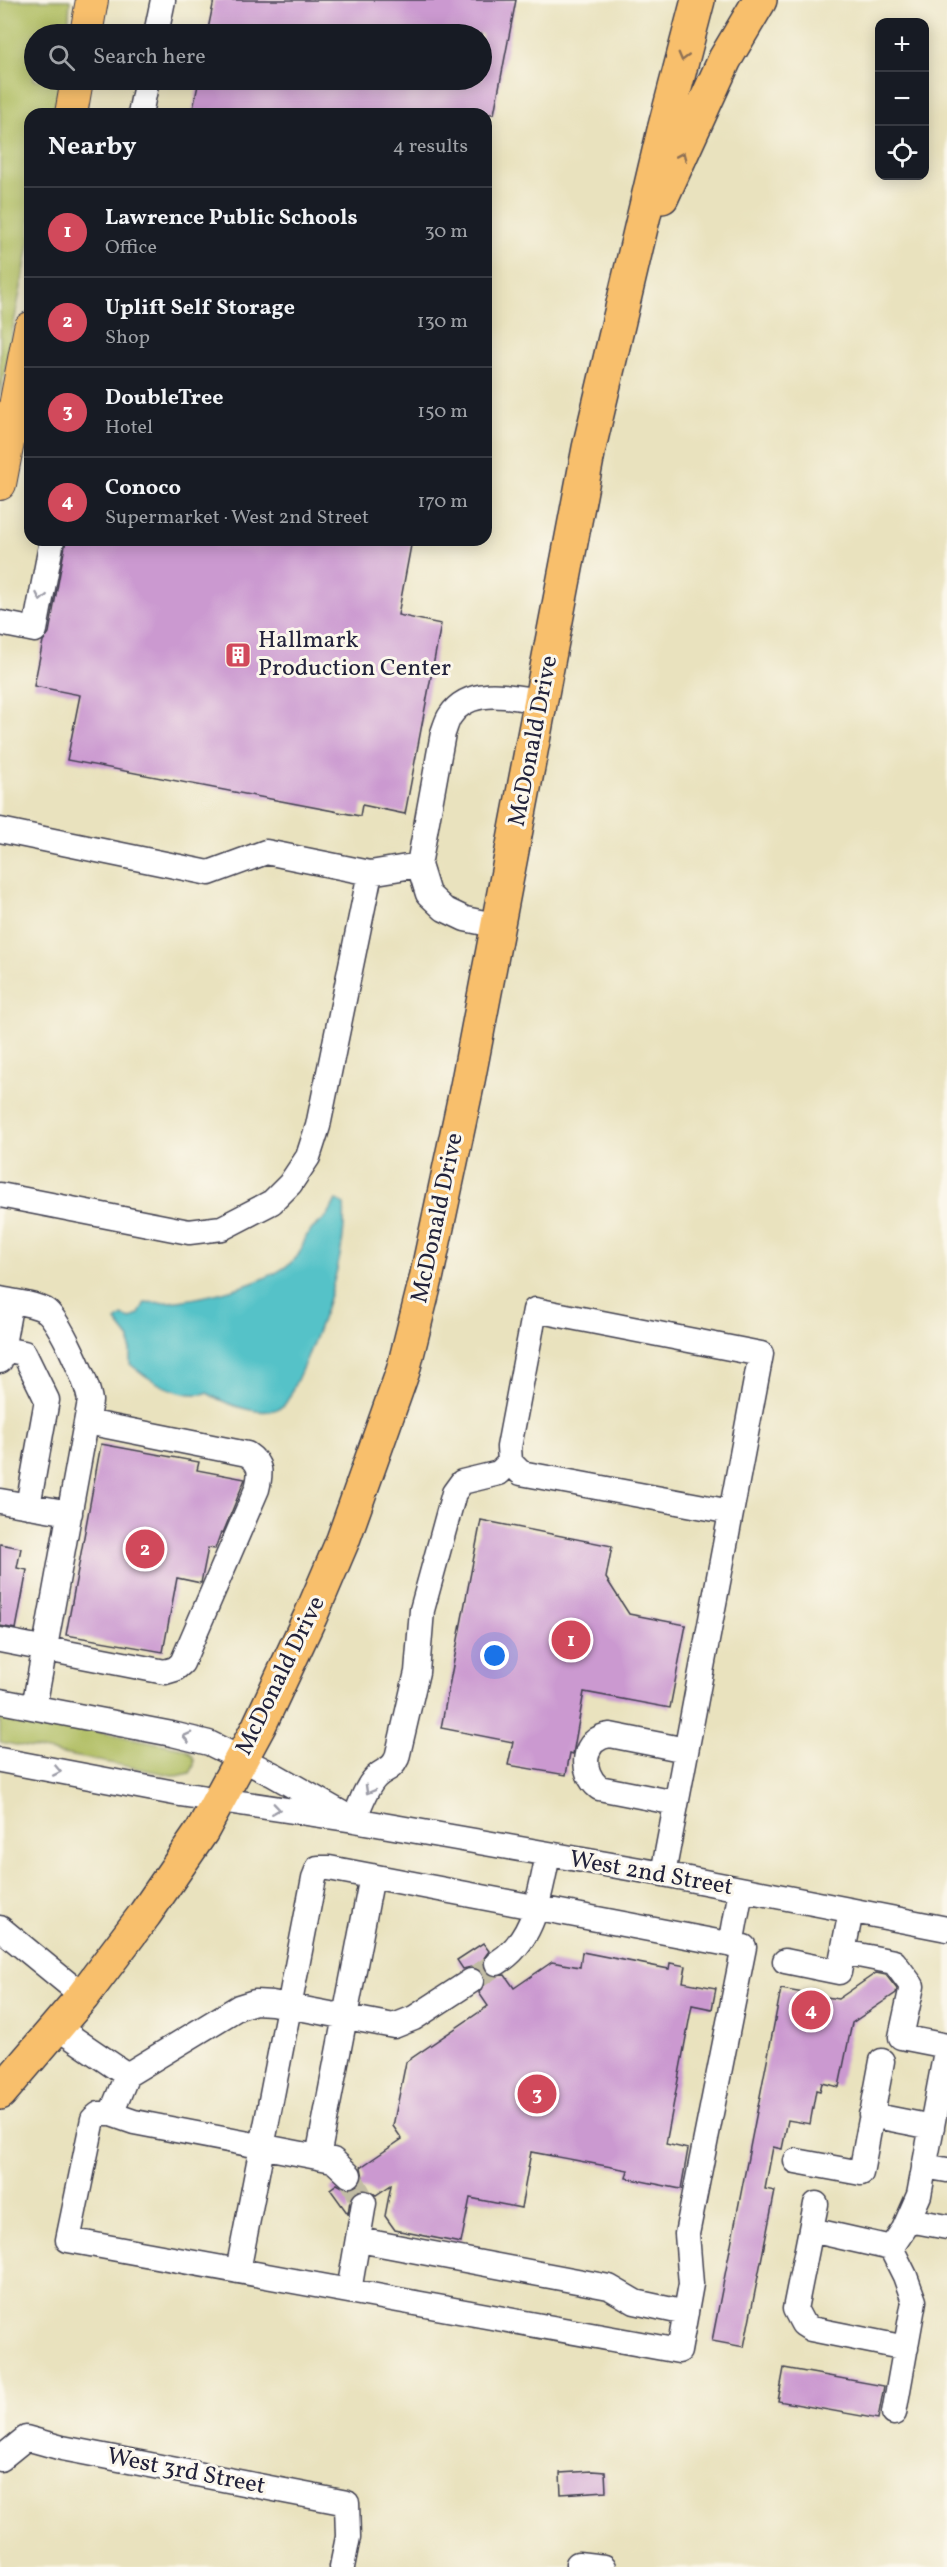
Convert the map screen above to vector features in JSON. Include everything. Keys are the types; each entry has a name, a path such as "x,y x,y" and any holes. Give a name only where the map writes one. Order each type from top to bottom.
{"highway":[{"path":"638,247 664,130 698,0"},
{"path":"638,247 677,168 725,60 760,0"},
{"name":"McDonald Drive","path":"0,2093 58,2028 83,1996 145,1914 202,1831 241,1759 311,1615 343,1540 403,1371 431,1256 499,926 590,448 638,247"}],"main road":[{"path":"88,24 92,0"},
{"path":"72,108 75,90"},
{"path":"0,484 24,382"}],"street":[{"path":"158,24 163,0"},
{"path":"141,108 145,90"},
{"path":"0,623 35,630 51,546"},
{"path":"499,926 465,919 444,909 428,894 418,865 443,733 450,715 463,704 480,696 500,695 542,702"},
{"path":"0,830 209,873 266,852 370,873 418,865"},
{"path":"0,1195 189,1232 222,1228 272,1202 290,1184 308,1157 318,1126 370,873"},
{"path":"28,1506 47,1400 24,1353 1,1355 5,1300 44,1310 55,1320 88,1389 90,1401 34,1707"},
{"path":"663,1874 761,1354 535,1310 509,1447 510,1462 521,1473 731,1512"},
{"path":"0,1640 165,1672 175,1669 182,1663 257,1490 261,1469 257,1461 247,1454 87,1422"},
{"path":"354,1820 367,1791 377,1776 393,1767 397,1758 417,1672 422,1610 454,1493 462,1482 499,1473 510,1462"},
{"path":"0,1501 70,1513"},
{"name":"West 2nd Street","path":"0,1701 209,1743 354,1820"},
{"path":"676,1803 599,1788 590,1780 586,1768 591,1744 599,1737 610,1735 686,1750"},
{"name":"West 2nd Street","path":"0,1760 219,1800 354,1820 663,1874 947,1929"},
{"path":"497,1964 506,1958 525,1937 537,1907 548,1855"},
{"path":"238,2271 262,2146 289,2006 314,1878 318,1868 329,1868 744,1947 687,2234 691,2284 679,2351 350,2291 238,2271 68,2240 90,2128 93,2119 99,2114 111,2114 134,2122 262,2146 333,2160 349,2175"},
{"path":"318,2157 372,1876"},
{"path":"731,1945 741,1890"},
{"path":"785,1961 839,1972 851,1911"},
{"path":"0,1928 83,1996"},
{"path":"843,1952 894,1962 912,1986 901,2037 947,2046 945,2071 932,2127 936,2168 919,2195 909,2220 891,2248"},
{"path":"111,2114 127,2076 239,2007 255,2002 289,2006 394,2026 414,2018 471,1981"},
{"path":"58,2028 127,2076"},
{"path":"796,2160 861,2173 882,2061"},
{"path":"872,2115 932,2127"},
{"path":"350,2291 364,2203"},
{"path":"816,2204 795,2309 803,2324 811,2329 906,2348"},
{"path":"909,2220 947,2227"},
{"path":"811,2230 891,2248"},
{"path":"358,2241 609,2287 635,2302 686,2313"},
{"path":"891,2248 914,2301 894,2413"},
{"name":"West 3rd Street","path":"0,2459 26,2438 62,2448 347,2503 348,2537 342,2567"},
{"path":"578,2566 604,2567"}],"green space":[{"path":"0,0 70,0 69,24 24,24 24,90 59,90 55,108 24,108 24,272 0,396"},
{"path":"0,1713 183,1748 194,1759 194,1765 190,1773 177,1776 0,1742"}],"water":[{"path":"336,1200 344,1204 344,1225 337,1271 323,1318 284,1405 267,1411 256,1411 234,1405 207,1393 176,1391 147,1377 130,1364 130,1339 116,1321 122,1316 131,1319 139,1314 145,1302 180,1301 223,1292 265,1278 282,1269 297,1257 307,1235 327,1216"}],"building":[{"path":"214,0 516,0 494,114 492,114 492,108 193,108 197,90 492,90 492,24 209,24"},
{"name":"Hallmark Production Center","path":"65,546 411,546 398,615 441,624 405,814 362,805 360,816 67,760 80,695 34,686 43,641 49,633"},
{"path":"101,1444 199,1462 197,1470 245,1479 215,1549 208,1548 201,1583 177,1578 163,1652 66,1635"},
{"path":"481,1520 612,1546 606,1578 629,1614 686,1625 670,1708 584,1692 573,1754 570,1753 566,1775 508,1765 513,1742 441,1728"},
{"path":"0,1544 21,1548 17,1568 27,1570 16,1629 0,1626"},
{"path":"483,1943 489,1951 484,1958 485,1971 492,1976 505,1975 514,1988 552,1962 580,1967 582,1952 669,1969 670,1963 686,1966 683,1982 716,1988 712,2009 692,2005 666,2144 688,2149 681,2189 626,2178 628,2170 531,2152 521,2208 470,2198 461,2243 395,2230 385,2216 391,2185 376,2195 367,2189 359,2190 350,2200 348,2214 330,2189 337,2184 346,2189 359,2185 363,2178 361,2167 402,2139 393,2126 406,2062 488,2006 479,1993 485,1981 483,1973 471,1967 463,1969 457,1960"},
{"path":"876,1973 886,1975 897,1989 896,1993 852,2023 839,2087 822,2083 820,2091 816,2090 810,2124 788,2120 782,2149 773,2147 765,2189 775,2191 744,2347 712,2341 781,1989 838,1999"},
{"path":"784,2368 884,2386 878,2419 778,2401"},
{"path":"605,2472 606,2491 561,2494 560,2473"}],"tunnel":[{"path":"471,1981 497,1963"},
{"path":"349,2175 364,2203"}],"place":[{"name":"Hallmark Production Center","path":"238,655"},
{"name":"Uplift Self Storage","path":"145,1549"},
{"name":"Lawrence Public Schools","path":"571,1640"},
{"name":"Conoco","path":"811,2010"},
{"name":"DoubleTree","path":"537,2094"}]}
